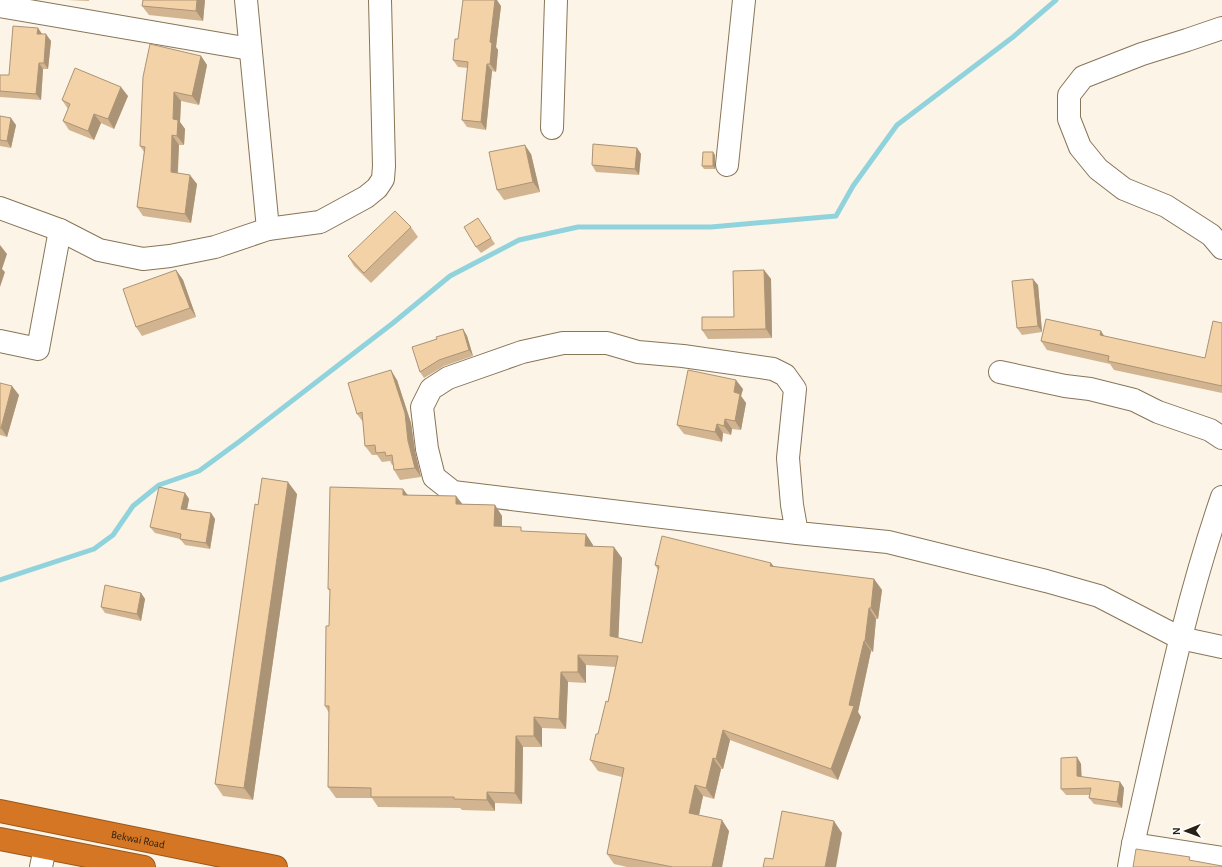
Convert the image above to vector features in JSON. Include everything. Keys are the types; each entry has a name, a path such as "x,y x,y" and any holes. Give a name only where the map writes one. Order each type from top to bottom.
{"highway":[{"name":"Bekwai Road","path":"0,811 276,867"},
{"path":"0,839 43,857 144,867"}],"street":[{"path":"246,0 268,229"},
{"path":"0,208 60,230 99,250 143,258 170,256 215,247 268,229 320,222 366,196 377,188 383,179 384,166 380,0"},
{"path":"552,128 556,0"},
{"path":"727,165 744,0"},
{"path":"0,6 250,49"},
{"path":"1222,28 1142,54 1083,77 1069,95 1069,119 1080,147 1098,168 1124,189 1166,206 1211,235 1222,248"},
{"path":"0,341 38,349 60,230"},
{"path":"797,533 792,505 788,458 795,389 785,375 773,369 683,356 638,352 607,343 563,343 522,352 448,378 431,388 422,407 427,449 434,477 454,492 797,533 888,542 1046,581 1099,596 1180,638 1222,647"},
{"path":"1000,372 1065,386 1090,389 1134,400 1158,412 1210,430 1222,438"},
{"path":"1129,867 1180,638 1207,541 1222,497"},
{"path":"1133,844 1222,858"}],"building":[{"path":"143,0 197,0 196,11 142,6"},
{"path":"463,0 495,0 490,42 492,43 490,64 487,64 481,122 462,120 468,62 453,60 455,39 458,39"},
{"path":"13,26 38,28 37,34 46,34 44,63 39,63 36,94 0,91 0,75 9,75"},
{"path":"150,44 201,56 192,96 174,92 173,119 178,120 177,136 172,135 171,172 190,175 185,214 137,207 145,147 140,146 143,77"},
{"path":"75,68 121,87 108,119 94,114 88,131 63,121 70,104 62,100"},
{"path":"0,116 11,118 7,141 0,140"},
{"path":"593,144 637,148 635,169 592,165"},
{"path":"525,145 533,182 497,190 489,152"},
{"path":"703,152 713,152 713,166 702,166"},
{"path":"395,211 411,227 364,273 348,256"},
{"path":"478,218 491,238 476,247 464,227"},
{"path":"176,270 190,308 136,327 123,289"},
{"path":"764,270 766,329 702,330 702,317 734,317 733,271"},
{"path":"1033,279 1038,326 1017,328 1012,281"},
{"path":"1046,319 1101,331 1100,335 1205,358 1213,321 1222,323 1222,386 1108,361 1109,356 1041,341"},
{"path":"463,329 469,350 439,360 420,372 412,347 437,339 436,337"},
{"path":"391,370 405,413 408,441 415,468 394,470 392,455 386,456 385,452 376,453 375,445 365,446 362,412 357,414 348,383"},
{"path":"688,370 736,380 734,392 740,394 735,421 725,419 724,426 717,424 715,432 677,425"},
{"path":"0,383 12,386 1,428 0,428"},
{"path":"262,478 288,482 244,788 215,784 255,504 258,505"},
{"path":"159,487 185,493 181,509 211,513 206,543 180,539 181,534 150,527"},
{"path":"330,487 403,489 403,495 456,496 456,504 495,505 494,526 521,527 521,531 586,534 585,546 614,547 610,636 642,643 659,566 655,565 662,536 771,563 770,566 874,579 865,641 849,705 854,706 831,769 723,730 716,759 713,758 706,788 695,785 689,813 722,820 712,867 673,867 607,854 624,768 590,760 606,701 608,702 618,656 578,655 578,672 561,672 559,719 534,717 534,736 516,736 515,793 487,792 487,800 454,799 454,797 371,797 371,788 328,787 329,706 325,706 326,626 329,626 330,589 328,589"},
{"path":"105,585 141,593 137,614 101,607"},
{"path":"1077,757 1077,776 1120,782 1117,802 1089,798 1091,788 1061,789 1061,758"},
{"path":"782,811 834,821 825,867 763,867 765,858 773,859"},
{"path":"1136,849 1190,857 1189,860 1222,867 1133,867"}],"waterway":[{"path":"0,580 94,549 113,535 133,506 159,485 199,471 393,323 450,276 519,240 578,227 711,227 836,216 853,186 897,125 1013,37 1056,0"}]}
